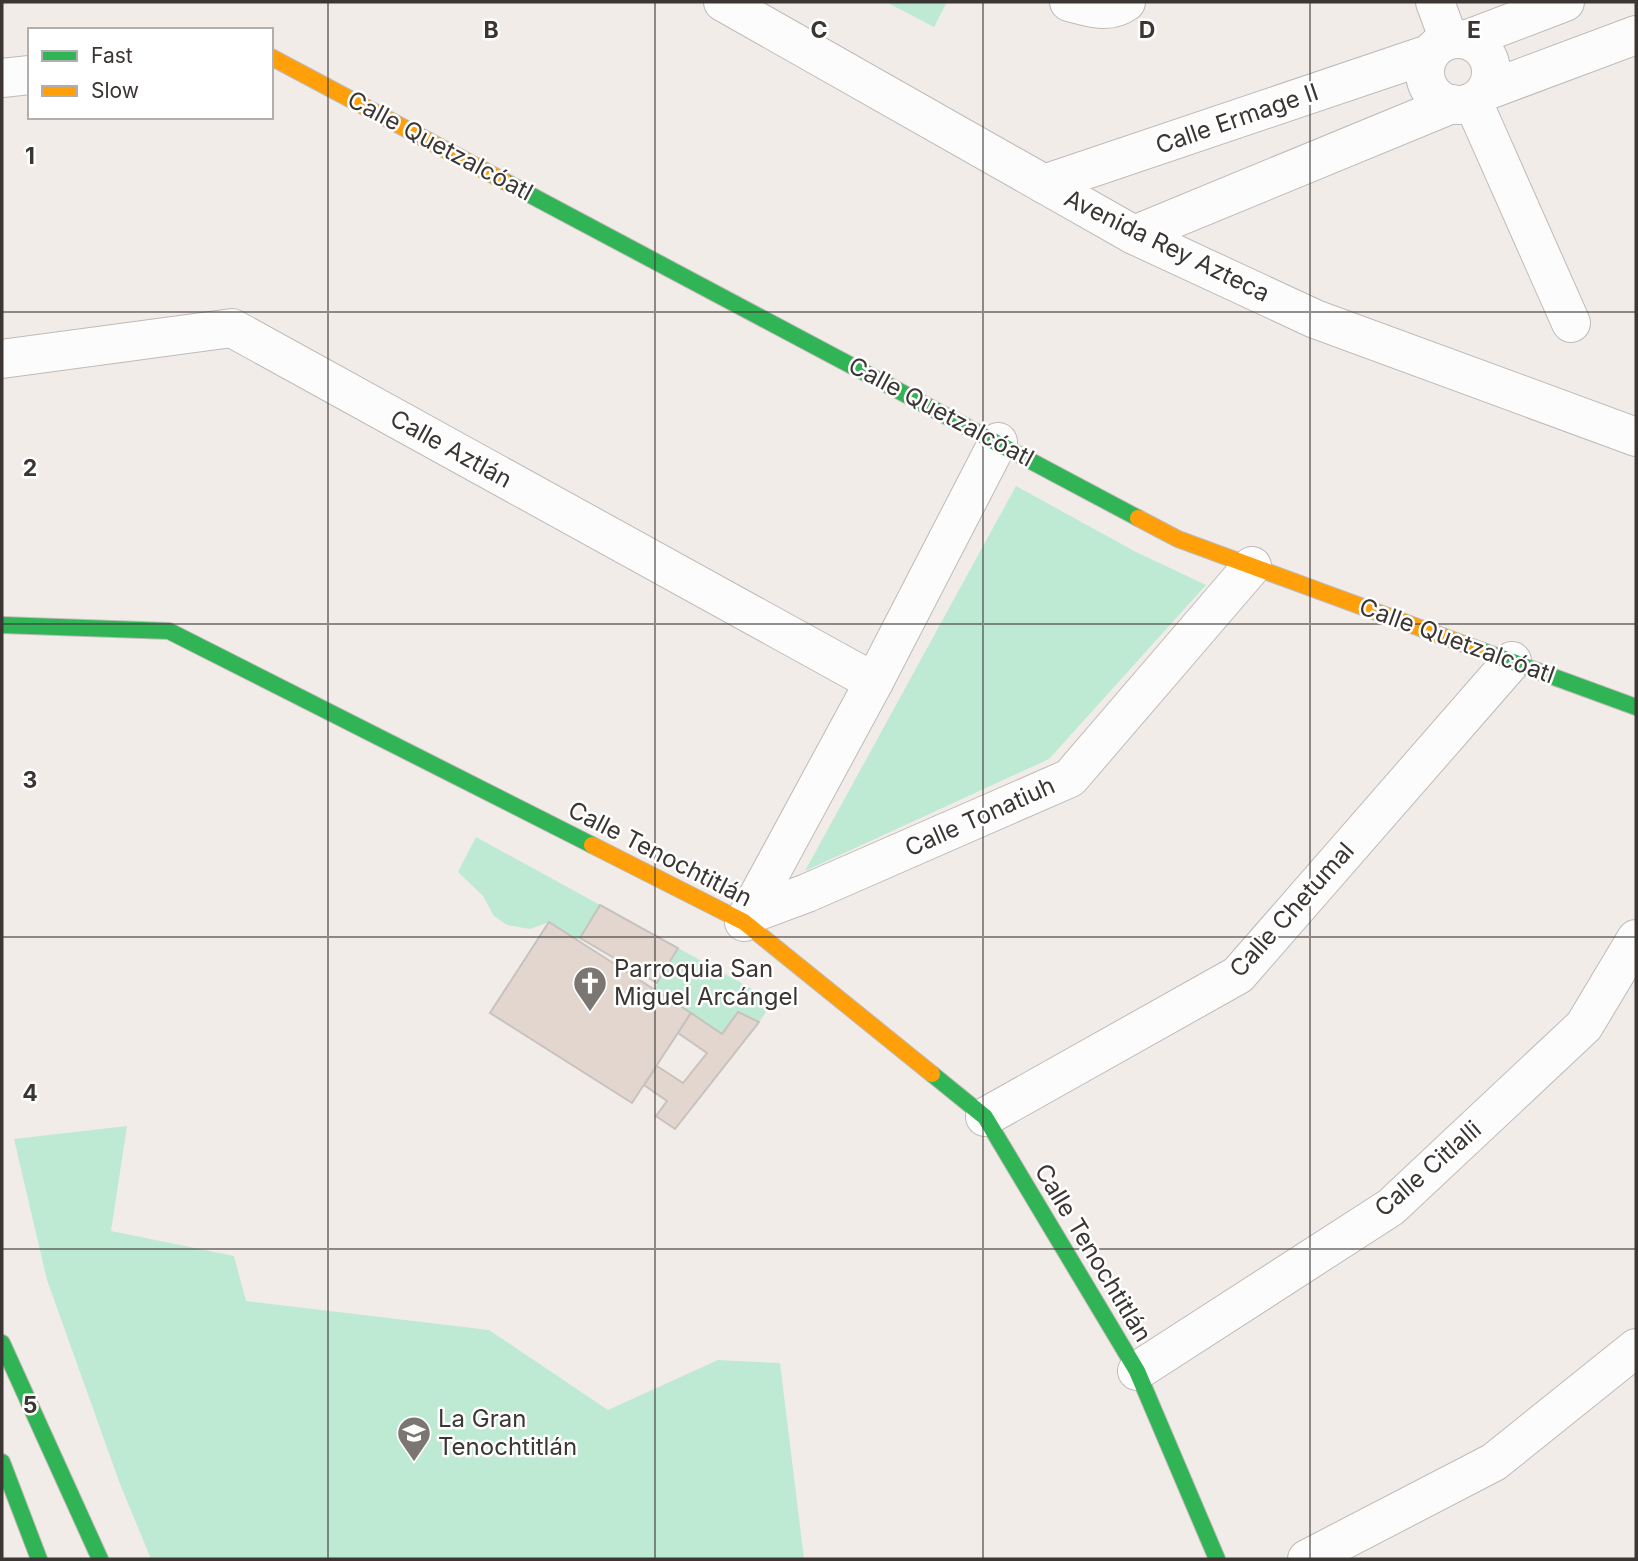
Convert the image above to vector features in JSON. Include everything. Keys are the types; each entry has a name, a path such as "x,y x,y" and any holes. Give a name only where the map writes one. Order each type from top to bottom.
{"street":[{"name":"Avenida Rey Azteca","path":"723,2 1134,235 1315,319 1636,437"},
{"path":"1069,2 1097,9 1117,9 1126,2"},
{"path":"1435,2 1449,45"},
{"name":"Calle Ermage II","path":"1044,184 1449,45 1565,2"},
{"path":"1134,235 1636,35"},
{"path":"1476,43 1489,57 1492,75 1470,99 1436,96 1426,81 1424,72 1449,45 1476,43"},
{"name":"Calle Quetzalcóatl","path":"273,58 1178,539 1636,707"},
{"path":"2,78 28,75"},
{"path":"1470,99 1571,323"},
{"name":"Calle Aztlán","path":"2,359 232,328 874,682"},
{"path":"746,918 874,682 998,442"},
{"name":"Calle Tonatiuh","path":"746,918 1070,778 1252,566"},
{"name":"Calle Tenochtitlán","path":"2,625 169,631 746,918 985,1117 1137,1371 1217,1559"},
{"name":"Calle Chetumal","path":"985,1117 1238,975 1512,662"},
{"name":"Calle Citlalli","path":"1137,1371 1391,1207 1584,1026 1636,939"},
{"path":"2,1343 100,1559"},
{"path":"1307,1559 1494,1462 1636,1348"},
{"path":"2,1462 38,1559"}],"green space":[{"path":"886,2 947,2 934,27"},
{"path":"1016,486 1136,552 1206,585 1049,759 805,871"},
{"path":"476,837 600,905 577,941 549,922 530,929 507,925 494,916 483,896 458,872"},
{"path":"678,948 774,1001 759,1022 722,1034 654,990"},
{"path":"127,1126 111,1231 234,1256 246,1301 489,1330 608,1410 718,1360 780,1363 804,1559 151,1559 120,1484 47,1280 14,1139"}],"building":[{"path":"600,905 678,948 657,983 580,938"},
{"name":"Parroquia San Miguel Arcángel","path":"549,922 691,1013 632,1103 490,1013"},
{"path":"738,1012 759,1022 675,1129 656,1116 667,1101 644,1085 657,1066 683,1083 707,1053 678,1033 691,1013 722,1034"}],"traffic: fast":[{"path":"504,181 1138,518"},
{"path":"2,625 169,631 592,845"},
{"path":"1480,650 1636,707"},
{"path":"932,1074 985,1117 1137,1371 1217,1559"},
{"path":"2,1343 100,1559"},
{"path":"2,1462 39,1559"}],"traffic: slow":[{"path":"273,58 504,181"},
{"path":"1138,518 1178,539 1480,650"},
{"path":"592,845 744,922 932,1074"}],"place":[{"name":"Parroquia San Miguel Arcángel","path":"590,1013"},
{"name":"La Gran Tenochtitlán","path":"414,1463"}]}
